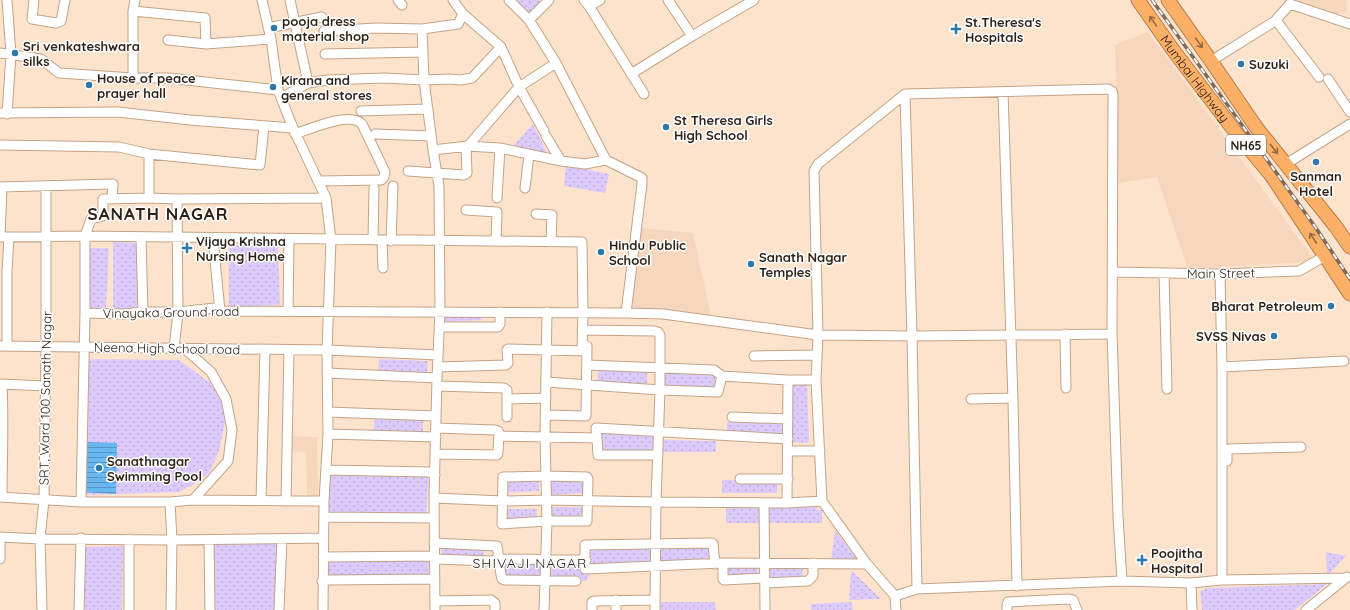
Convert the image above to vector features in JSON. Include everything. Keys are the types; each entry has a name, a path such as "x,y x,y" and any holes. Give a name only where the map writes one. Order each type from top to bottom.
{"highway":[{"name":"Mumbai Highway","path":"1138,0 1173,50 1240,138 1271,175 1350,294"},
{"name":"Mumbai Highway","path":"1168,0 1256,126 1336,227 1350,247"},
{"path":"1240,138 1256,126"}],"street":[{"path":"7,0 11,54 3,113 118,112 264,126 294,131 327,123 351,119 359,120 385,172 384,177 380,180 318,181"},
{"path":"34,0 32,19 56,23 61,20 65,0"},
{"path":"133,78 133,10 135,0"},
{"path":"262,0 271,39 279,94 294,131 326,198 331,240 327,350 328,434 324,501 322,581 323,610"},
{"path":"290,0 308,83"},
{"path":"453,0 463,14 501,47 520,87 561,161"},
{"path":"508,0 528,20 556,63 606,160"},
{"path":"528,20 550,0"},
{"path":"600,0 587,3 644,94"},
{"path":"668,0 692,36"},
{"path":"631,74 754,0"},
{"path":"1211,60 1275,21 1290,4 1350,24"},
{"path":"133,10 205,18 206,44"},
{"path":"324,31 376,28 422,29 458,24 463,14"},
{"path":"268,28 322,17"},
{"path":"1275,21 1319,77"},
{"path":"422,29 424,80 439,186 440,311 434,498 435,605 474,600 493,601 495,610"},
{"path":"168,40 206,44 271,39"},
{"path":"0,53 41,59 59,73 133,78 168,78 279,94 308,83 328,80 384,78 460,80 472,78 501,47"},
{"path":"325,54 423,52"},
{"path":"408,171 466,174 467,146 520,87 556,63"},
{"path":"1328,79 1350,112"},
{"path":"896,610 895,596 867,564 822,501 816,380 818,335 814,171 815,168 905,94 1112,91 1112,334 1118,516 1122,582"},
{"path":"1003,92 1017,586"},
{"path":"905,94 917,589"},
{"path":"361,111 428,109"},
{"path":"1286,164 1350,124"},
{"path":"0,145 119,147 149,154 260,165 264,126"},
{"path":"375,134 431,136"},
{"path":"433,150 467,146 500,148 529,155 585,164 606,160 642,178 626,313"},
{"path":"497,198 500,148"},
{"path":"148,198 149,154"},
{"path":"525,188 529,155"},
{"path":"4,346 4,271 1,187 112,184 112,198"},
{"name":"SRT, Ward 100 Sanath Nagar","path":"42,610 40,539 44,500 46,186"},
{"path":"382,240 393,186"},
{"path":"374,188 382,240 383,268"},
{"path":"80,502 86,236 91,219 103,216 103,199 326,198"},
{"path":"174,349 178,312 177,199"},
{"path":"466,210 498,212 496,241"},
{"path":"536,214 552,215 551,242"},
{"path":"3,237 86,236 213,239 582,242 583,313 585,330 584,351 587,365 586,416 546,415"},
{"path":"141,238 143,312"},
{"path":"213,239 220,310"},
{"path":"288,311 289,239"},
{"name":"Main Street","path":"1113,272 1220,274 1299,271 1326,256"},
{"path":"1164,273 1167,389"},
{"path":"1220,274 1225,465 1222,580"},
{"name":"Vinayaka Ground road","path":"85,313 124,314 143,312 178,312 215,308 220,310 288,311 626,313 663,314 818,335 912,336 1112,334"},
{"path":"439,327 498,327 500,324 500,312"},
{"path":"544,610 547,522 545,436 547,312"},
{"path":"585,330 654,331 658,332 660,335 660,431 656,502 655,610"},
{"path":"1065,334 1066,388"},
{"name":"Neena High School road","path":"4,346 327,350 438,355"},
{"path":"185,349 211,372 226,399 232,430 228,461 193,500"},
{"path":"261,501 264,350"},
{"path":"286,501 289,350"},
{"path":"438,367 506,365 508,363 507,350 584,351"},
{"path":"754,356 817,356"},
{"path":"1222,367 1344,361"},
{"path":"587,365 714,370 722,376 816,380"},
{"path":"327,373 504,388 507,390 507,417"},
{"path":"546,382 660,390 718,392 722,376"},
{"path":"787,503 788,380"},
{"path":"45,386 1,384 1,497 80,502 170,502 193,500 324,501"},
{"path":"507,399 546,398"},
{"path":"971,399 1012,398"},
{"path":"328,412 436,416"},
{"path":"732,417 788,419"},
{"path":"658,455 598,455 596,428 788,439"},
{"path":"328,434 498,431 499,436 497,455 436,454"},
{"path":"499,436 597,438"},
{"path":"1225,465 1227,451 1229,449 1301,447"},
{"path":"788,451 820,451"},
{"path":"326,470 429,472 435,475"},
{"path":"546,476 587,476 588,518 586,521 502,524 503,477 546,476"},
{"path":"740,479 788,479"},
{"path":"434,498 503,501 546,500 787,503 822,501"},
{"path":"170,502 172,540 171,610"},
{"path":"764,503 765,610"},
{"path":"324,517 434,518"},
{"path":"0,559 0,537 40,539 81,538 172,540 323,538"},
{"path":"79,610 81,538"},
{"path":"129,539 129,610"},
{"path":"279,610 282,539"},
{"path":"209,540 210,610"},
{"path":"434,543 497,546 502,579 505,580 576,581"},
{"path":"813,563 813,576 808,581 804,582 724,580 723,579 719,564 713,544 712,543 586,545 585,569 719,564 764,563 813,563 867,564"},
{"path":"323,556 435,558 490,561 499,559 586,560"},
{"path":"895,596 917,589 1122,582 1191,583 1222,580 1348,576"},
{"path":"1306,610 1348,576"},
{"path":"322,581 435,579"},
{"path":"1191,583 1192,610"},
{"path":"1007,610 1008,602 1068,599 1073,600 1077,610"},
{"path":"474,600 474,610"},
{"path":"616,600 616,610"},
{"path":"592,610 592,602 594,601 656,600"}],"shaded area":[{"path":"514,0 539,0 542,3 531,15"},
{"path":"1282,0 1347,0 1346,13 1327,15"},
{"path":"1148,32 1312,257 1307,262 1188,269 1157,177 1119,183 1115,45"},
{"path":"533,124 549,157 512,147"},
{"path":"566,165 609,174 605,193 564,186"},
{"path":"641,228 693,233 711,316 631,307"},
{"path":"113,242 138,243 137,312 113,313"},
{"path":"229,245 278,245 280,305 229,307"},
{"path":"90,248 109,248 106,308 88,308"},
{"path":"437,314 482,314 482,320 437,322"},
{"path":"85,359 179,360 212,384 221,401 225,423 219,451 210,472 198,482 179,492 82,495"},
{"path":"379,359 427,361 428,376 378,375"},
{"path":"599,368 647,370 647,385 597,385"},
{"path":"664,373 715,374 715,389 664,388"},
{"path":"788,384 807,384 809,443 792,442"},
{"path":"375,417 423,419 423,434 373,433"},
{"path":"727,422 782,423 782,435 727,435"},
{"path":"601,432 657,435 655,454 602,452"},
{"path":"289,436 317,437 318,497 307,495 306,452 289,451"},
{"path":"661,440 716,441 716,452 660,452"},
{"path":"328,472 429,472 426,516 326,516"},
{"path":"505,479 539,479 539,491 505,493"},
{"path":"722,480 778,481 777,493 722,493"},
{"path":"551,481 585,481 584,493 551,495"},
{"path":"552,507 586,507 586,520 552,521"},
{"path":"817,507 817,510 822,510 822,523 726,523 726,508"},
{"path":"503,509 537,509 536,521 502,523"},
{"path":"835,530 858,561 831,562"},
{"path":"442,539 484,540 484,559 442,559"},
{"path":"281,541 277,610 212,610 211,542"},
{"path":"712,544 713,563 660,562 662,545"},
{"path":"123,546 122,610 85,610 83,547"},
{"path":"589,546 654,546 653,565 586,568"},
{"path":"1326,552 1346,556 1327,576"},
{"path":"329,555 422,556 422,561 429,561 428,578 328,578"},
{"path":"501,561 545,561 544,579 505,578"},
{"path":"547,561 584,561 591,571 586,581 547,580"},
{"path":"723,564 758,564 757,577 723,578"},
{"path":"769,567 803,567 802,580 769,581"},
{"path":"851,570 881,599 849,600"},
{"path":"1327,584 1295,610 1202,610 1200,592 1206,588"},
{"path":"661,602 715,602 716,610 661,610"},
{"path":"852,602 853,610 811,610 811,604"}],"water":[{"name":"Sanathnagar Swimming Pool","path":"82,442 117,443 116,494 81,492"}],"railway":[{"path":"1152,0 1316,228 1350,279"}],"place":[{"name":"pooja dress material shop","path":"274,28"},
{"name":"St.Theresa's Hospitals","path":"956,29"},
{"name":"Sri venkateshwara silks","path":"15,53"},
{"name":"Suzuki","path":"1241,64"},
{"name":"House of peace prayer hall","path":"89,85"},
{"name":"Kirana and general stores","path":"273,87"},
{"name":"St Theresa Girls High School","path":"666,127"},
{"name":"Sanman Hotel","path":"1316,162"},
{"name":"Vijaya Krishna Nursing Home","path":"187,248"},
{"name":"Hindu Public School","path":"601,252"},
{"name":"Sanath Nagar Temples","path":"751,264"},
{"name":"Bharat Petroleum","path":"1331,306"},
{"name":"SVSS Nivas","path":"1274,336"},
{"name":"Sanathnagar Swimming Pool","path":"99,468"},
{"name":"Poojitha Hospital","path":"1142,560"}],"district":[{"name":"SANATH NAGAR","path":"158,213"},
{"name":"SHIVAJI NAGAR","path":"530,563"}]}
